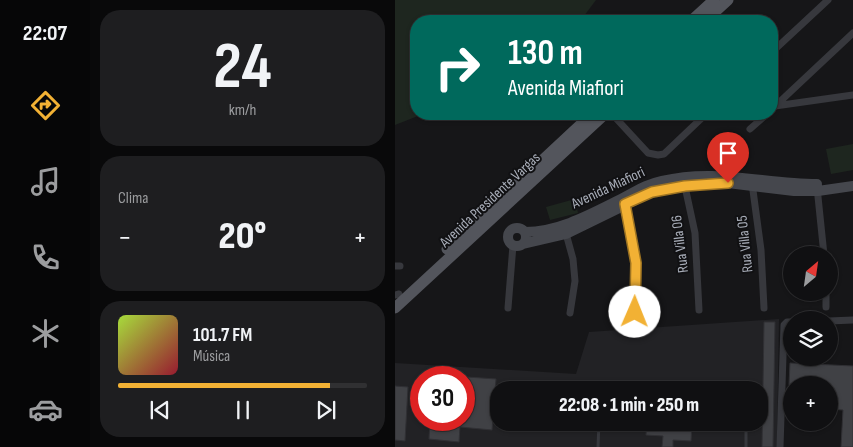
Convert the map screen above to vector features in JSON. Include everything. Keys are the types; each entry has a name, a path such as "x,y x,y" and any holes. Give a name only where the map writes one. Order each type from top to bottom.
{"main road":[{"path":"698,15 714,0"},
{"path":"716,15 728,0"},
{"name":"Avenida Presidente Vargas","path":"395,308 586,120"},
{"name":"Avenida Presidente Vargas","path":"396,296 533,174 598,120"}],"street":[{"path":"778,46 828,0"},
{"path":"778,103 853,33"},
{"path":"778,107 853,95"},
{"path":"618,120 648,153 659,155 664,154 700,120"},
{"path":"750,130 761,120"},
{"name":"Avenida Miafiori","path":"518,245 565,230 624,201 641,187 711,175 752,182 817,187 853,186"},
{"name":"Avenida Miafiori","path":"817,187 853,180"},
{"name":"Rua Villa 06","path":"684,181 695,233 699,310"},
{"name":"Rua Villa 05","path":"752,182 761,250 764,308"},
{"path":"817,187 823,246"},
{"path":"624,201 636,263 635,312"},
{"path":"508,308 518,245 526,238 525,232 515,228 510,232 509,239 518,245"},
{"path":"565,230 573,260 575,281 570,313"},
{"name":"Avenida Miafiori","path":"525,232 565,230"},
{"path":"826,301 826,306"},
{"path":"838,321 853,320"},
{"path":"780,447 783,356"}],"lane":[{"path":"598,447 599,431"},
{"path":"745,447 746,431"}],"shaded area":[{"path":"395,0 596,0 585,15 410,15 410,119 395,125"},
{"path":"853,144 853,170 831,174 826,149"},
{"path":"575,199 578,213 550,220 546,207"},
{"path":"779,319 777,447 395,447 395,363 444,366 410,366 410,431 475,431 475,368 576,374 589,332"}],"building":[{"path":"764,322 775,322 773,447 762,447 762,431 768,431 768,381 763,381"},
{"path":"790,366 853,366 853,447 841,447 843,410 838,410 838,376 789,376"},
{"path":"475,378 496,379 496,381 490,381 490,430 475,428"},
{"path":"395,386 408,387 405,441 395,440"},
{"path":"429,431 460,431 459,442 429,439"},
{"path":"646,431 692,431 691,441 673,440 673,447 662,447 663,436 646,435"}],"route":[{"path":"635,312 636,263 625,204 652,192 685,186 728,183"}]}
